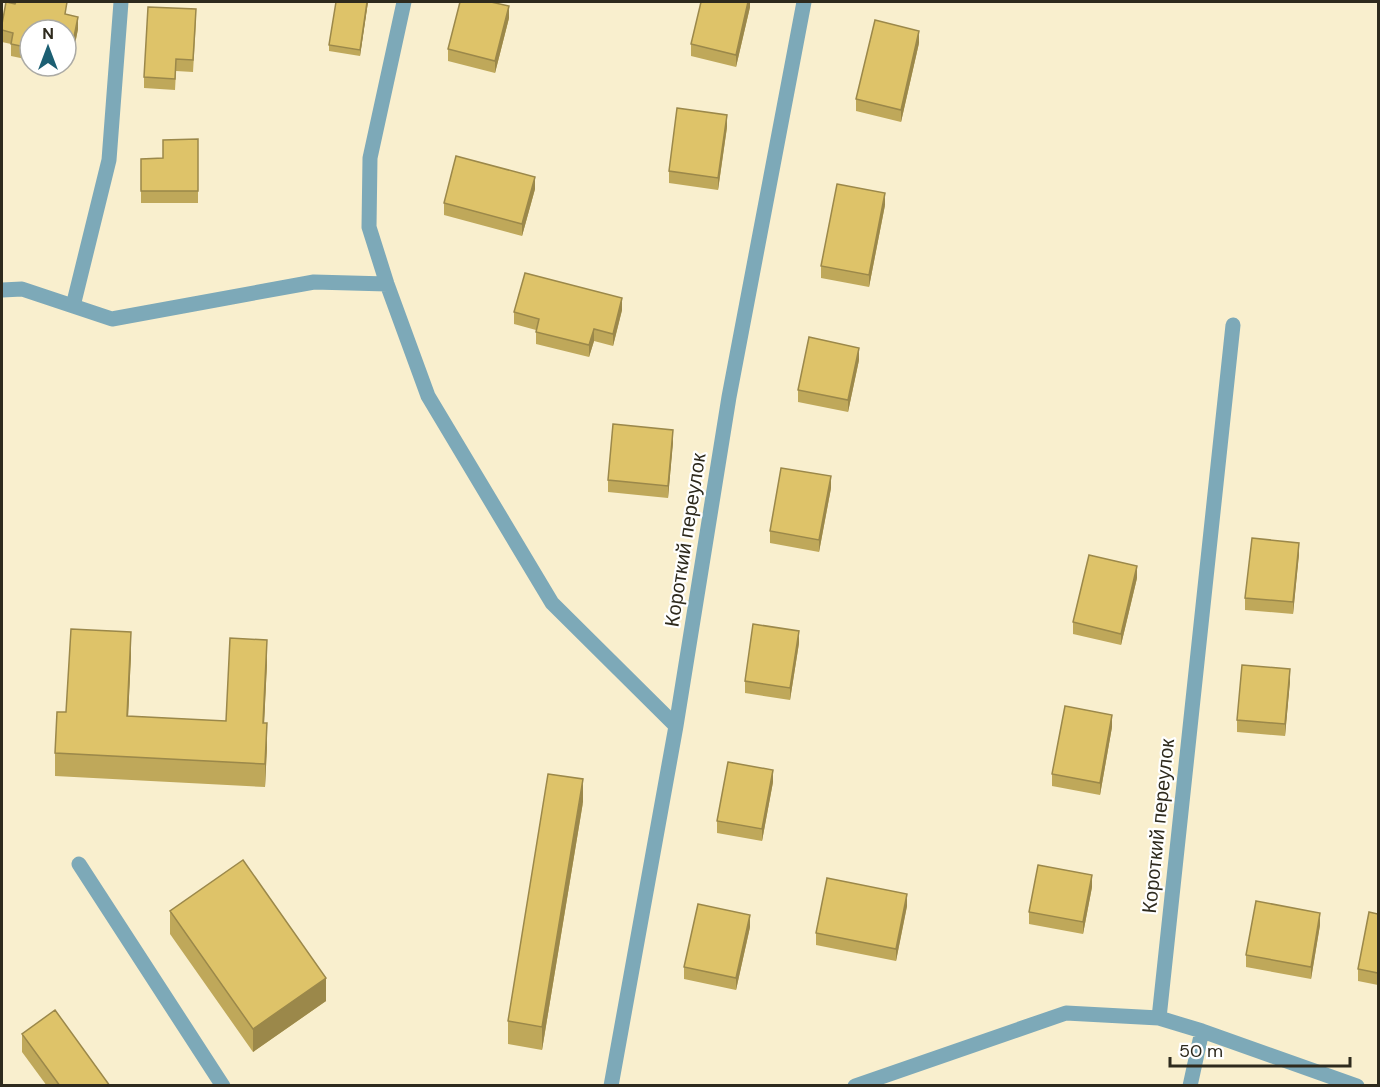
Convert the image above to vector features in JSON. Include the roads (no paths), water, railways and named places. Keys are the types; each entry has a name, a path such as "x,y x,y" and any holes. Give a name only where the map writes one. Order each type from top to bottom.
{"street":[{"path":"73,306 109,159 122,2"},
{"path":"404,2 370,158 369,226 387,284 428,396 552,603 676,726"},
{"name":"Короткий переулок","path":"611,1086 676,726 729,397 804,2"},
{"path":"2,290 22,289 112,319 314,282 387,284"},
{"name":"Короткий переулок","path":"1159,1018 1233,325"},
{"path":"79,864 223,1086"},
{"path":"855,1086 1066,1013 1159,1018 1357,1086"},
{"path":"1190,1086 1202,1031"}]}
